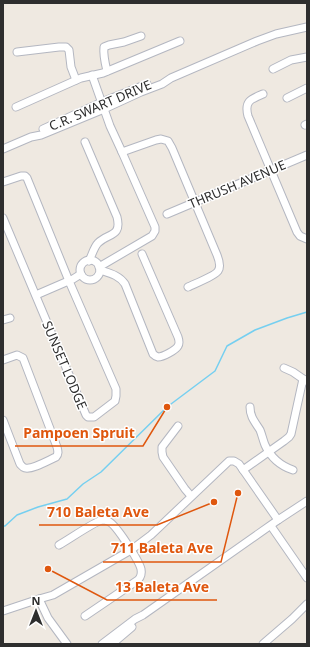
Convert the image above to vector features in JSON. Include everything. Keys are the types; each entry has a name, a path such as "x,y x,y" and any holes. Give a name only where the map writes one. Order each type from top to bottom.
{"street":[{"name":"C.R. SWART DRIVE","path":"3,149 32,137 40,130 103,105 138,87 171,78 276,34 307,27"},
{"path":"107,71 104,47 141,36"},
{"path":"16,107 76,80 107,71 180,41"},
{"path":"17,52 66,47 69,50 71,67 76,80"},
{"path":"273,69 291,60 307,57"},
{"path":"92,75 110,126 155,227 155,231 152,236 99,268"},
{"path":"287,98 307,88"},
{"path":"263,94 248,102 246,110 297,232 300,236 307,239"},
{"path":"122,152 156,140 161,139 168,141 219,259 218,272 216,274 188,287"},
{"path":"85,142 118,217 119,223 116,232 98,243 89,261"},
{"name":"THRUSH AVENUE","path":"167,214 307,155"},
{"name":"SUNSET LODGE","path":"3,182 21,176 25,176 27,178 69,281 116,389 115,401 94,417 88,417 86,415 3,218"},
{"path":"99,268 98,276 92,280 83,277 80,271 84,263 89,261 95,262 99,268 119,277 123,281 153,354 162,356 175,349 180,342 142,254"},
{"path":"36,295 69,281 81,274"},
{"path":"3,360 17,355 22,358 57,447 58,453 56,458 32,468 23,467 20,464 3,420"},
{"path":"244,470 291,434 305,380 294,372 284,368"},
{"path":"250,407 252,418 262,434 269,452 280,464 293,470"},
{"path":"178,426 162,447 162,452 163,457 191,496"},
{"path":"3,611 53,595 131,550 152,535 229,461 234,461 239,464 244,470 278,520"},
{"path":"102,644 134,619 143,615 307,501"},
{"path":"59,545 102,520 109,521 131,550 141,567 142,571 138,580 85,616"},
{"path":"271,526 307,578"},
{"path":"39,599 48,618 67,644"},
{"path":"263,644 292,620 307,604"},
{"path":"112,644 143,615"}],"waterway":[{"path":"3,526 5,526 17,515 38,507 67,499 83,484 101,472 167,407 215,371 227,346 255,330 307,312"}],"place":[{"name":"Pampoen Spruit","path":"167,407"},
{"name":"711 Baleta Ave","path":"238,493"},
{"name":"710 Baleta Ave","path":"214,502"},
{"name":"13 Baleta Ave","path":"48,569"}]}
